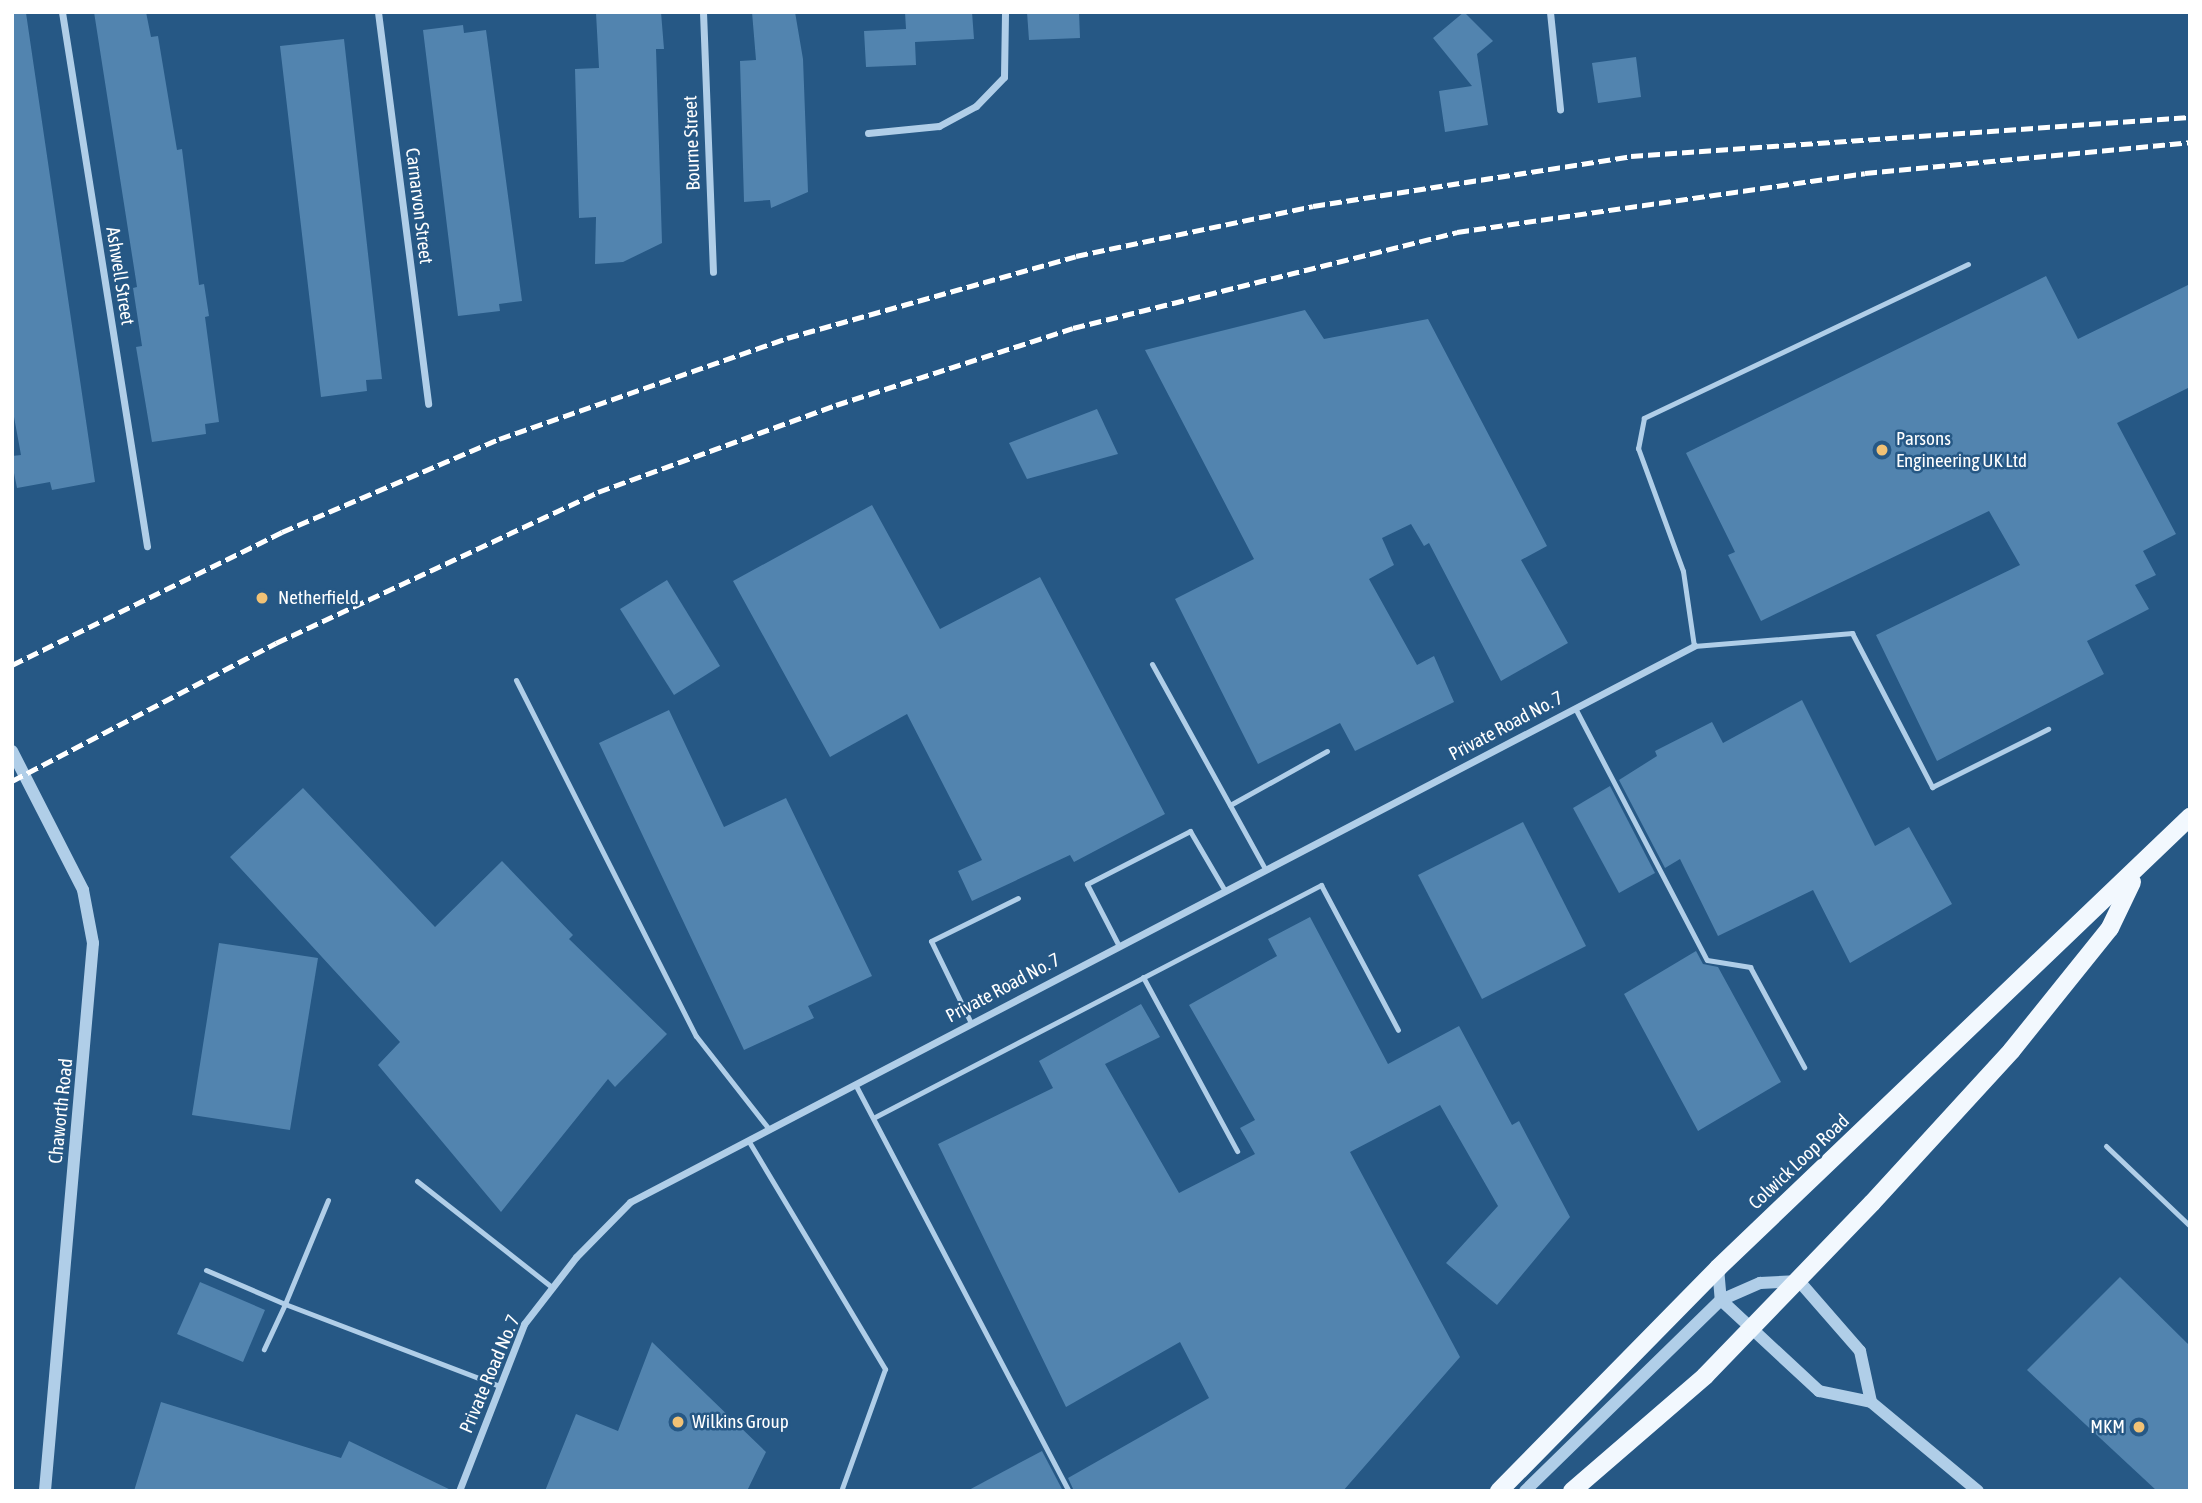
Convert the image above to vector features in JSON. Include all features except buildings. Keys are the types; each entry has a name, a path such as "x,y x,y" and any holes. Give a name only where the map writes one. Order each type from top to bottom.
{"main road":[{"name":"Colwick Loop Road","path":"1499,1491 1718,1268 2136,873 2190,817"},
{"name":"Colwick Loop Road","path":"1572,1491 1752,1331 2012,1050 2110,928 2136,873"}],"street":[{"name":"Ashwell Street","path":"62,12 147,545"},
{"name":"Carnarvon Street","path":"378,12 428,404"},
{"name":"Bourne Street","path":"702,12 713,272"},
{"path":"868,133 939,126 976,106 1004,76 1005,12"},
{"path":"1549,12 1560,109"},
{"name":"Private Road No. 7","path":"459,1491 524,1324 553,1287 630,1202 1694,646"},
{"name":"Chaworth Road","path":"12,751 68,857 89,913 93,975 45,1491"},
{"path":"1718,1268 1721,1300 1819,1391 1871,1402 1978,1491"},
{"path":"1525,1491 1721,1300 1760,1283 1800,1281 1860,1351 1871,1402"}],"lane":[{"path":"1968,264 1644,418 1638,448 1683,571 1694,646 1852,634 1932,787 2048,729"},
{"path":"1153,664 1265,869"},
{"path":"516,680 696,1035 769,1129"},
{"path":"1575,708 1707,960 1750,967 1804,1067"},
{"path":"1230,805 1327,751"},
{"path":"1119,946 1087,884 1190,831 1225,891"},
{"path":"875,1117 1321,885 1398,1030"},
{"path":"971,1023 931,941 1018,898"},
{"path":"1143,977 1237,1151"},
{"path":"855,1084 875,1117 1069,1491"},
{"path":"748,1140 885,1369 841,1491"},
{"path":"2106,1146 2190,1226"},
{"path":"417,1181 553,1287"},
{"path":"264,1349 328,1200"},
{"path":"206,1270 285,1304 500,1386"}],"railway":[{"path":"12,665 282,532 499,439 787,338 1076,256 1313,206 1631,156 2190,117"},
{"path":"12,781 276,643 598,492 836,405 1073,328 1457,232 1865,173 2190,142"}],"place":[{"name":"Parsons Engineering UK Ltd","path":"1882,450"},
{"name":"Netherfield","path":"262,598"},
{"name":"Wilkins Group","path":"678,1422"},
{"name":"MKM","path":"2139,1427"}]}
